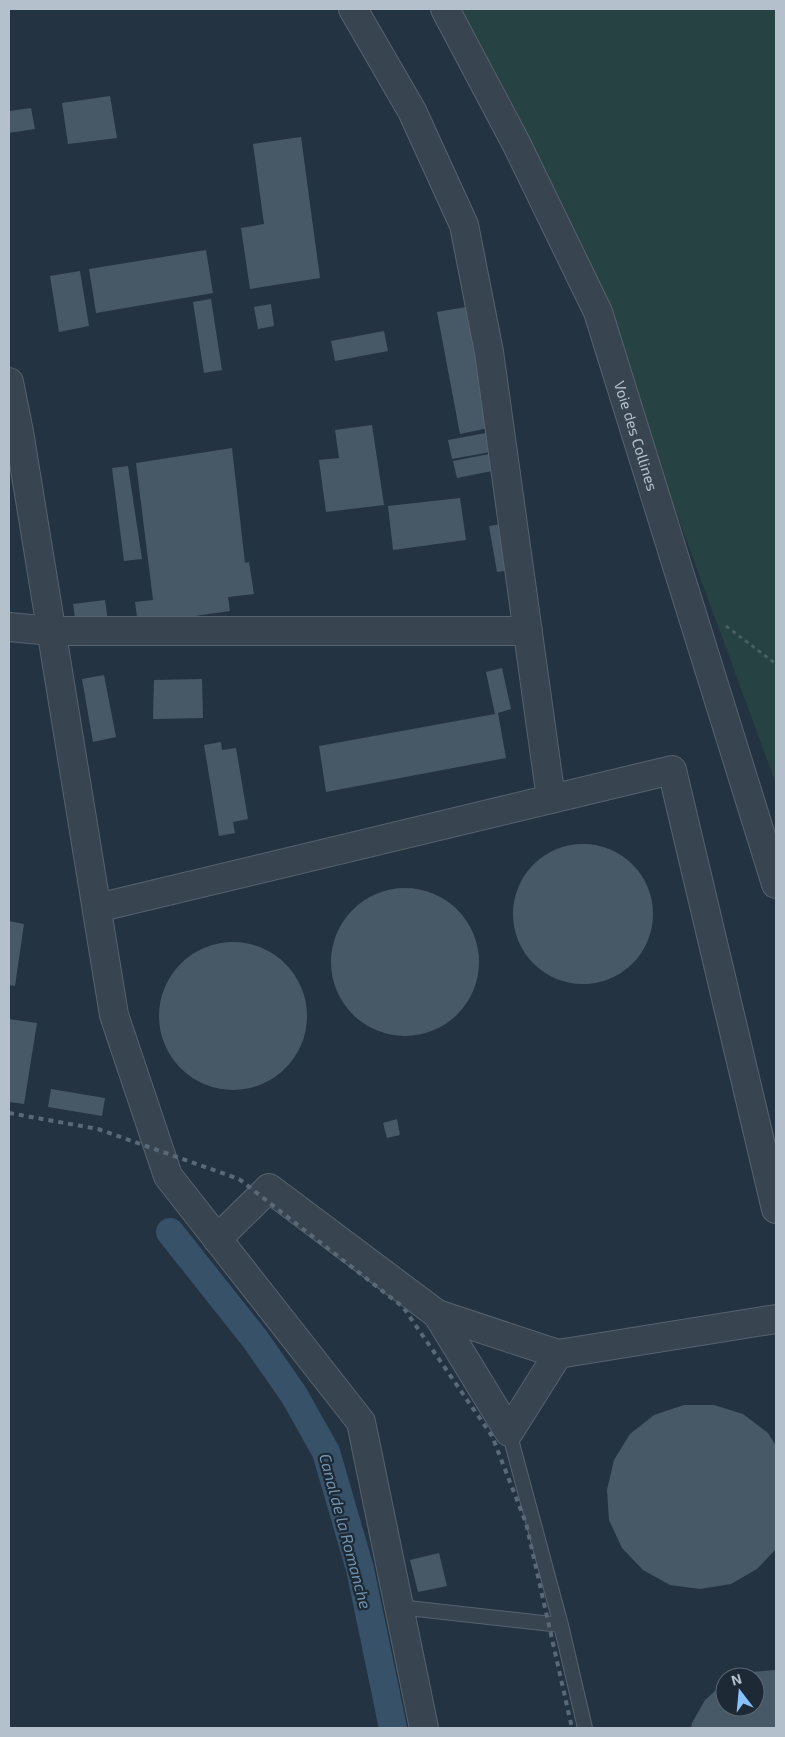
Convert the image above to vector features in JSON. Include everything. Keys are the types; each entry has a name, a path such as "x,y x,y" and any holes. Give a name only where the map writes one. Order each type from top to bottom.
{"street":[{"path":"353,9 412,111 464,225 488,352 551,799"},
{"name":"Voie des Collines","path":"445,9 517,145 598,312 776,884"},
{"path":"9,382 21,441 114,1015 168,1176 361,1422 424,1728"},
{"path":"9,627 52,631 528,631"},
{"path":"97,908 672,770 776,1209"},
{"path":"218,1239 269,1188 437,1314 558,1354 776,1319"},
{"path":"437,1314 509,1432 558,1354"}],"lane":[{"path":"509,1432 561,1625 585,1728"},
{"path":"399,1608 561,1625"}],"path":[{"path":"691,611 709,614 776,664"}],"green space":[{"path":"450,9 776,9 776,784 564,207"}],"building":[{"path":"110,96 117,138 68,144 62,103"},
{"path":"31,108 35,129 9,133 9,111"},
{"path":"301,137 320,278 250,289 241,228 264,224 253,144"},
{"path":"206,250 213,293 96,313 89,269"},
{"path":"80,271 89,326 59,332 50,276"},
{"path":"211,299 222,370 204,373 193,302"},
{"path":"271,304 274,326 258,329 254,307"},
{"path":"472,306 493,427 460,434 437,312"},
{"path":"384,331 388,351 335,361 331,341"},
{"path":"372,425 384,505 326,512 319,460 339,458 335,430"},
{"path":"486,433 490,452 452,459 448,440"},
{"path":"232,448 245,563 249,562 254,594 228,597 230,611 138,624 135,602 153,600 136,463"},
{"path":"489,454 492,471 457,478 453,461"},
{"path":"128,466 142,559 124,561 112,468"},
{"path":"460,498 466,540 393,550 388,506"},
{"path":"510,523 518,569 497,572 489,526"},
{"path":"105,600 108,621 76,624 73,604"},
{"path":"502,668 511,709 498,713 506,758 326,792 319,746 495,714 486,672"},
{"path":"104,675 116,737 93,742 82,679"},
{"path":"202,679 203,718 153,719 154,680"},
{"path":"221,742 222,750 236,748 248,819 233,822 235,833 219,836 204,745"},
{"path":"583,844 610,850 622,856 632,865 641,875 647,887 653,914 647,941 641,953 632,963 622,972 610,978 583,984 556,978 544,972 534,963 525,953 519,941 513,914 519,887 525,875 534,865 544,856 556,850"},
{"path":"405,888 433,894 457,910 473,934 479,962 473,990 457,1014 433,1030 405,1036 377,1030 353,1014 337,990 331,962 337,934 353,910 377,894"},
{"path":"9,921 24,924 15,986 9,985"},
{"path":"233,942 248,943 261,947 286,963 302,988 306,1001 306,1031 302,1044 286,1069 261,1085 248,1089 233,1090 218,1089 205,1085 180,1069 164,1044 160,1031 159,1016 160,1001 164,988 180,963 205,947 218,943"},
{"path":"9,1019 37,1023 24,1104 9,1102"},
{"path":"51,1089 105,1098 102,1116 48,1107"},
{"path":"397,1119 400,1135 387,1138 383,1123"},
{"path":"684,1405 714,1405 743,1414 768,1433 776,1446 776,1549 757,1569 731,1584 700,1589 670,1585 643,1570 622,1548 609,1520 607,1490 614,1460 630,1434 654,1415"},
{"path":"439,1553 447,1586 418,1592 410,1560"},
{"path":"776,1670 776,1728 691,1728 705,1700 715,1691 715,1717 765,1717 765,1671"}],"waterway":[{"name":"Canal de la Romanche","path":"170,1232 255,1339 294,1395 326,1452 360,1569 393,1728"}],"railway":[{"path":"9,1113 98,1129 239,1179 403,1307 492,1436 526,1523 572,1728"}]}
